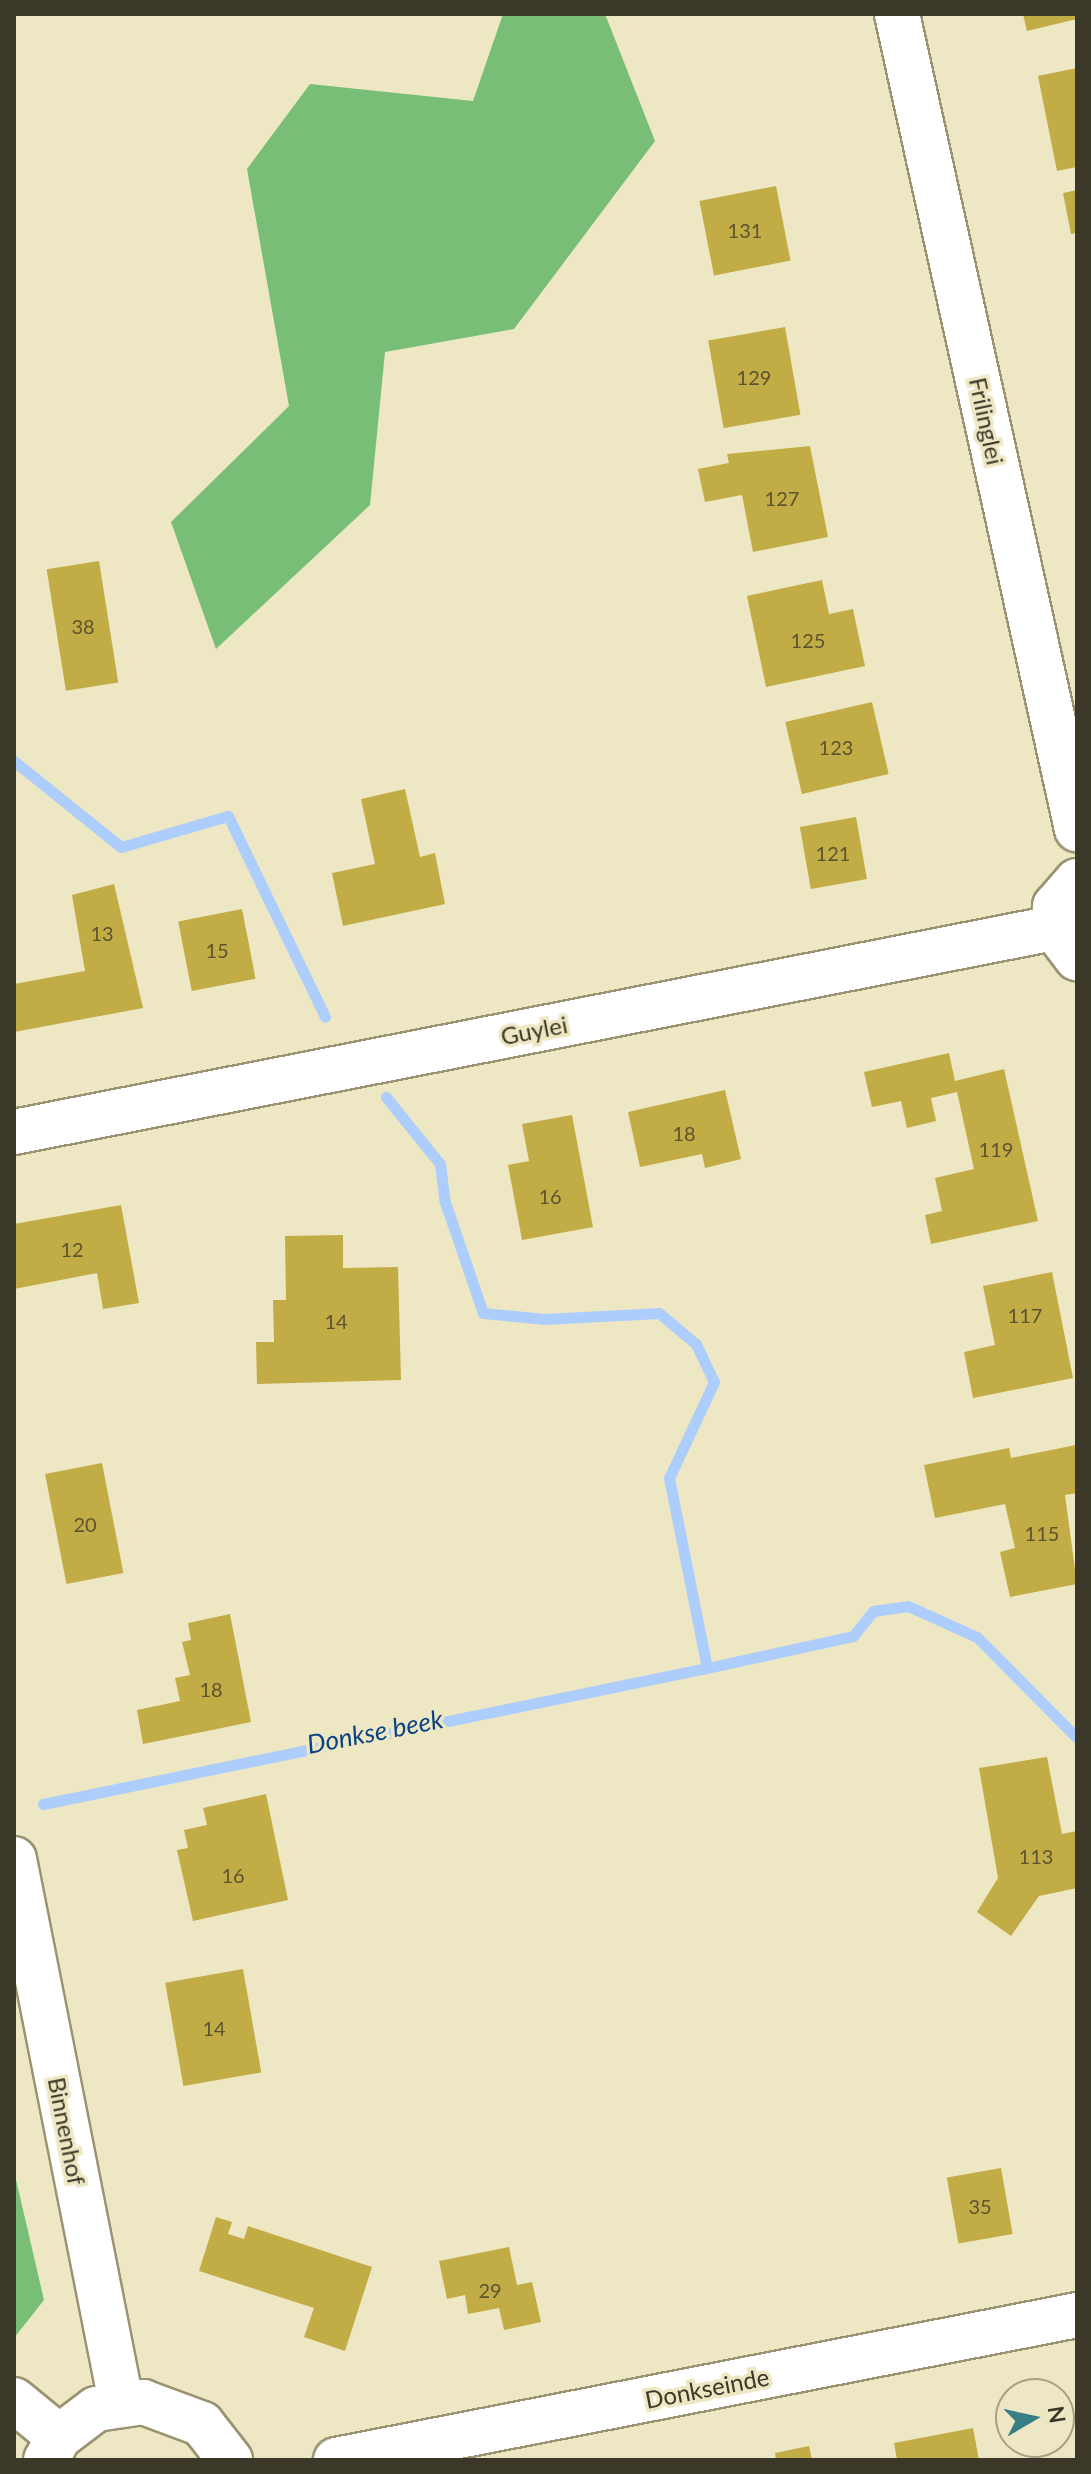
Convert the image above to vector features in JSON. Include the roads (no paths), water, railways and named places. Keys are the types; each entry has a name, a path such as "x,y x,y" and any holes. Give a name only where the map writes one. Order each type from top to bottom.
{"street":[{"name":"Frilinglei","path":"897,14 1077,829"},
{"path":"1066,943 1055,906 1077,881"},
{"name":"Guylei","path":"14,1132 1066,943"},
{"name":"Binnenhof","path":"14,1859 121,2402"},
{"name":"Donkseinde","path":"336,2460 1077,2315"},
{"path":"14,2400 53,2449 96,2409 121,2402 183,2413 230,2460"}],"waterway":[{"path":"14,761 121,847 228,816 325,1017"},
{"path":"386,1097 440,1164 445,1202 483,1313 545,1319 659,1313 696,1344 714,1382 669,1478 707,1668 853,1636 873,1611 908,1606 977,1637 1077,1738"},
{"name":"Donkse beek","path":"43,1804 707,1668"}]}
